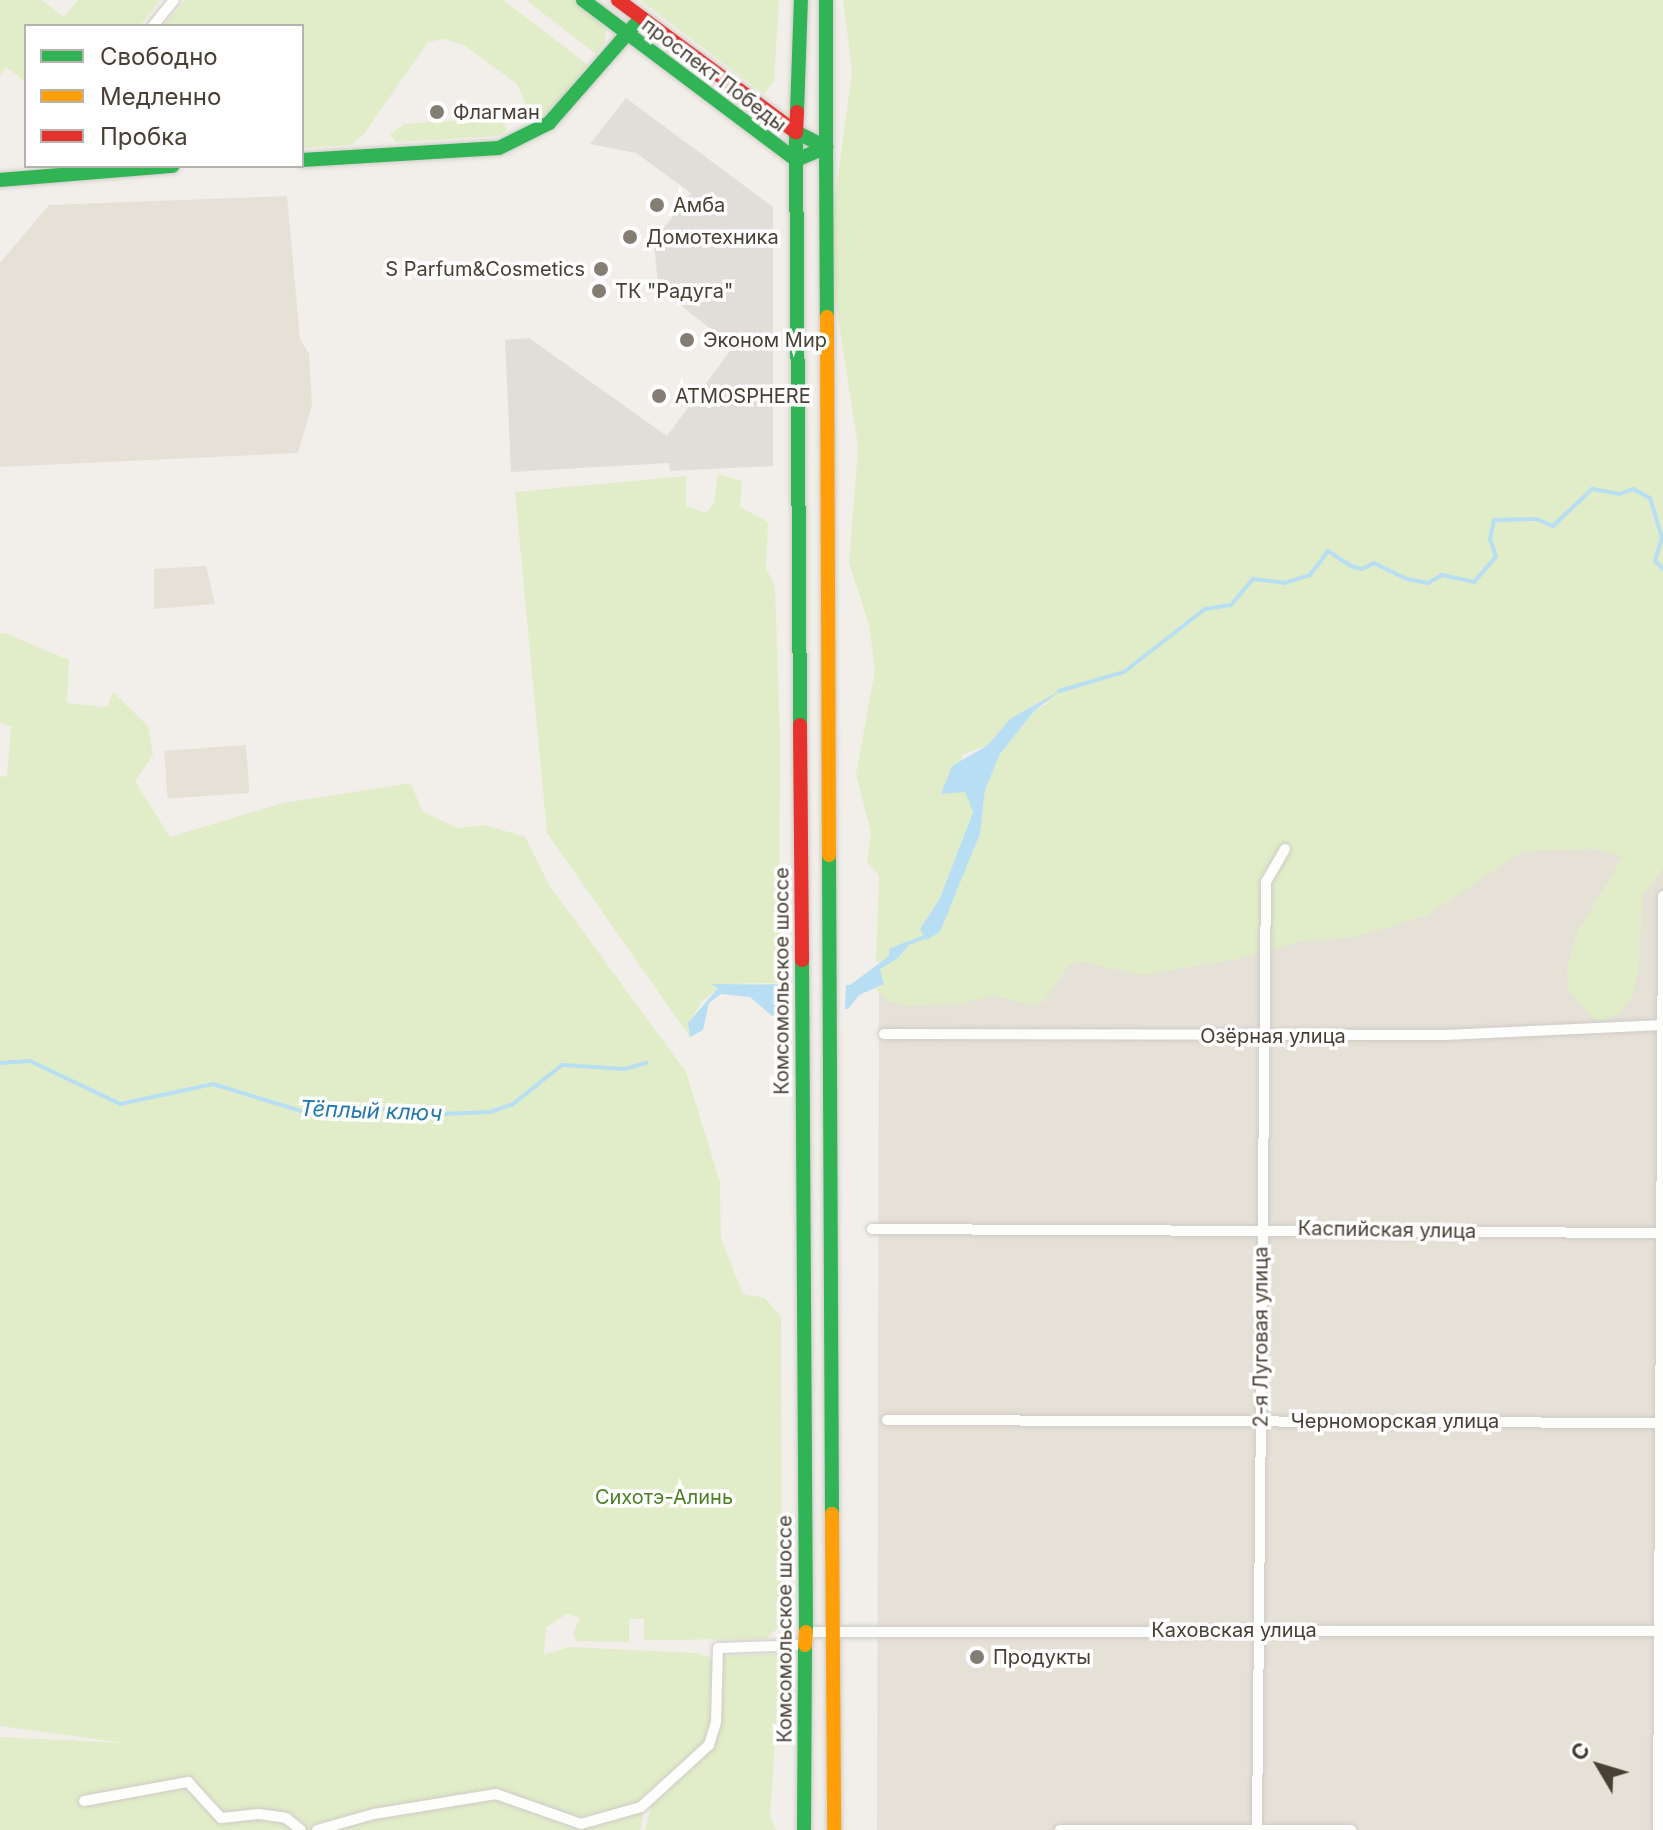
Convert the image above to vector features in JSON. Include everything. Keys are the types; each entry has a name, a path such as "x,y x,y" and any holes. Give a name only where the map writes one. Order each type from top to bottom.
{"main road":[{"name":"проспект Победы","path":"583,0 796,160"},
{"name":"проспект Победы","path":"618,0 796,132"},
{"name":"Комсомольское шоссе","path":"801,0 796,160 803,1088 804,1830"},
{"path":"826,0 832,1087 839,1630 834,1830"},
{"path":"304,160 499,148 549,123 641,18"},
{"path":"796,132 826,147"},
{"path":"796,160 826,147"},
{"path":"0,180 54,171 123,168"}],"street":[{"path":"155,24 174,0"},
{"name":"2-я Луговая улица","path":"1257,1829 1256,1630 1262,1421 1261,1229 1266,882 1285,849"},
{"path":"1658,1830 1663,896"},
{"name":"Озёрная улица","path":"884,1034 1266,1036 1661,1025"},
{"name":"Каспийская улица","path":"872,1229 1662,1233"},
{"name":"Черноморская улица","path":"887,1420 1661,1423"},
{"name":"Каховская улица","path":"317,1830 374,1814 496,1794 581,1824 641,1807 709,1745 716,1722 718,1648 805,1638 839,1630 1660,1631"},
{"path":"84,1801 188,1782 221,1818 273,1816 301,1830"},
{"path":"1060,1830 1351,1830"}],"shaded area":[{"path":"626,98 773,207 773,466 670,471 669,463 511,472 505,340 529,338 667,436 733,347 658,287 654,241 691,193 636,153 590,144"},
{"path":"287,196 300,339 309,354 312,405 298,453 0,467 0,263 49,205"},
{"path":"206,566 215,604 154,609 154,569"},
{"path":"246,745 249,793 168,799 164,751"},
{"path":"1663,758 1663,1830 877,1830 879,988"}],"green space":[{"path":"0,0 42,0 64,17 78,0 160,0 142,24 24,24 24,80 6,67 0,75"},
{"path":"185,0 503,0 588,65 546,115 537,116 529,113 517,84 464,45 444,39 428,42 363,135 351,145 304,148 304,24 166,24"},
{"path":"526,0 576,0 606,29 605,42 596,54"},
{"path":"640,0 779,0 774,81 764,94"},
{"path":"843,0 1663,0 1663,868 1642,897 1639,968 1633,994 1620,1013 1605,1021 1593,1018 1569,991 1567,969 1577,933 1623,856 1595,849 1523,851 1426,916 1354,937 1303,941 1238,959 1141,975 1081,961 1069,965 1044,1001 1035,1005 993,996 958,1004 907,1006 888,1001 876,989 884,984 880,969 897,959 876,962 879,875 867,863 871,833 856,774 875,670 869,625 849,563 858,447 828,251 852,71","holes":["1056,698 1034,711 1000,754 985,790 980,834 940,932 920,929 940,898 973,811 965,792 959,791 962,755 988,745 1010,719"]},
{"path":"485,118 502,121 507,130 497,136 396,142 390,135 404,124"},
{"path":"718,474 742,481 740,507 768,522 766,568 775,587 780,737 779,983 714,984 719,988 702,1001 689,1023 690,1037 547,833 515,492 686,476 686,506 706,513 714,503"},
{"name":"Сихотэ-Алинь","path":"5,633 69,660 67,703 107,707 113,692 148,726 153,755 135,781 170,837 283,803 411,783 422,811 457,828 485,825 525,837 549,885 686,1072 720,1182 721,1239 743,1294 765,1298 781,1317 782,1624 766,1639 644,1640 644,1619 629,1619 629,1642 577,1641 573,1634 580,1618 567,1614 546,1627 544,1655 569,1647 697,1653 715,1659 714,1721 707,1744 640,1806 573,1818 496,1797 586,1828 599,1819 644,1809 640,1830 0,1830 0,1737 124,1743 0,1726 0,777 7,776 11,727 0,722 0,634"},
{"path":"781,1654 770,1817 777,1830 645,1830 653,1802 712,1746 724,1656"}],"water":[{"path":"1061,690 1034,711 1000,754 985,790 980,834 940,932 926,940 920,929 940,898 973,812 965,792 941,794 952,766 988,745 1010,719"},
{"path":"906,942 910,944 897,959 880,969 884,984 859,995 848,1009 780,1011 772,1016 750,997 721,994 709,1003 703,1030 690,1037 688,1023 718,988 711,984 850,985 889,956 889,949"}],"pier":[{"path":"783,979 846,981 845,1017 782,1015"}],"waterway":[{"name":"Тёплый ключ","path":"1059,691 1124,672 1205,609 1231,605 1253,579 1284,583 1310,575 1328,551 1351,566 1362,569 1374,563 1407,579 1428,583 1442,575 1474,582 1496,557 1490,539 1494,520 1536,519 1553,526 1592,489 1620,494 1633,489 1650,498 1662,538 1655,561 1663,569"},
{"name":"Тёплый ключ","path":"904,945 928,936"},
{"name":"Тёплый ключ","path":"0,1063 30,1061 120,1104 213,1084 304,1112 370,1108 442,1114 490,1112 513,1104 562,1065 625,1069 646,1063"}],"traffic: fast":[{"path":"583,0 796,160 826,147 826,0"},
{"path":"797,112 801,0"},
{"path":"304,160 499,148 549,123 641,18"},
{"path":"800,725 796,132 826,147 827,317"},
{"path":"0,180 147,168"},
{"path":"829,855 832,1514"},
{"path":"802,960 806,1632"},
{"path":"804,1830 805,1645"}],"traffic: slow":[{"path":"827,317 829,855"},
{"path":"832,1514 834,1830"},
{"path":"805,1645 806,1632"}],"traffic: jam":[{"path":"618,0 796,132 797,112"},
{"path":"800,725 802,960"}],"place":[{"name":"Флагман","path":"437,112"},
{"name":"Амба","path":"657,205"},
{"name":"Домотехника","path":"630,237"},
{"name":"S Parfum&Cosmetics","path":"601,269"},
{"name":"ТК \"Радуга\"","path":"599,291"},
{"name":"Эконом Мир","path":"687,340"},
{"name":"ATMOSPHERE","path":"659,396"},
{"name":"Продукты","path":"977,1657"}]}
